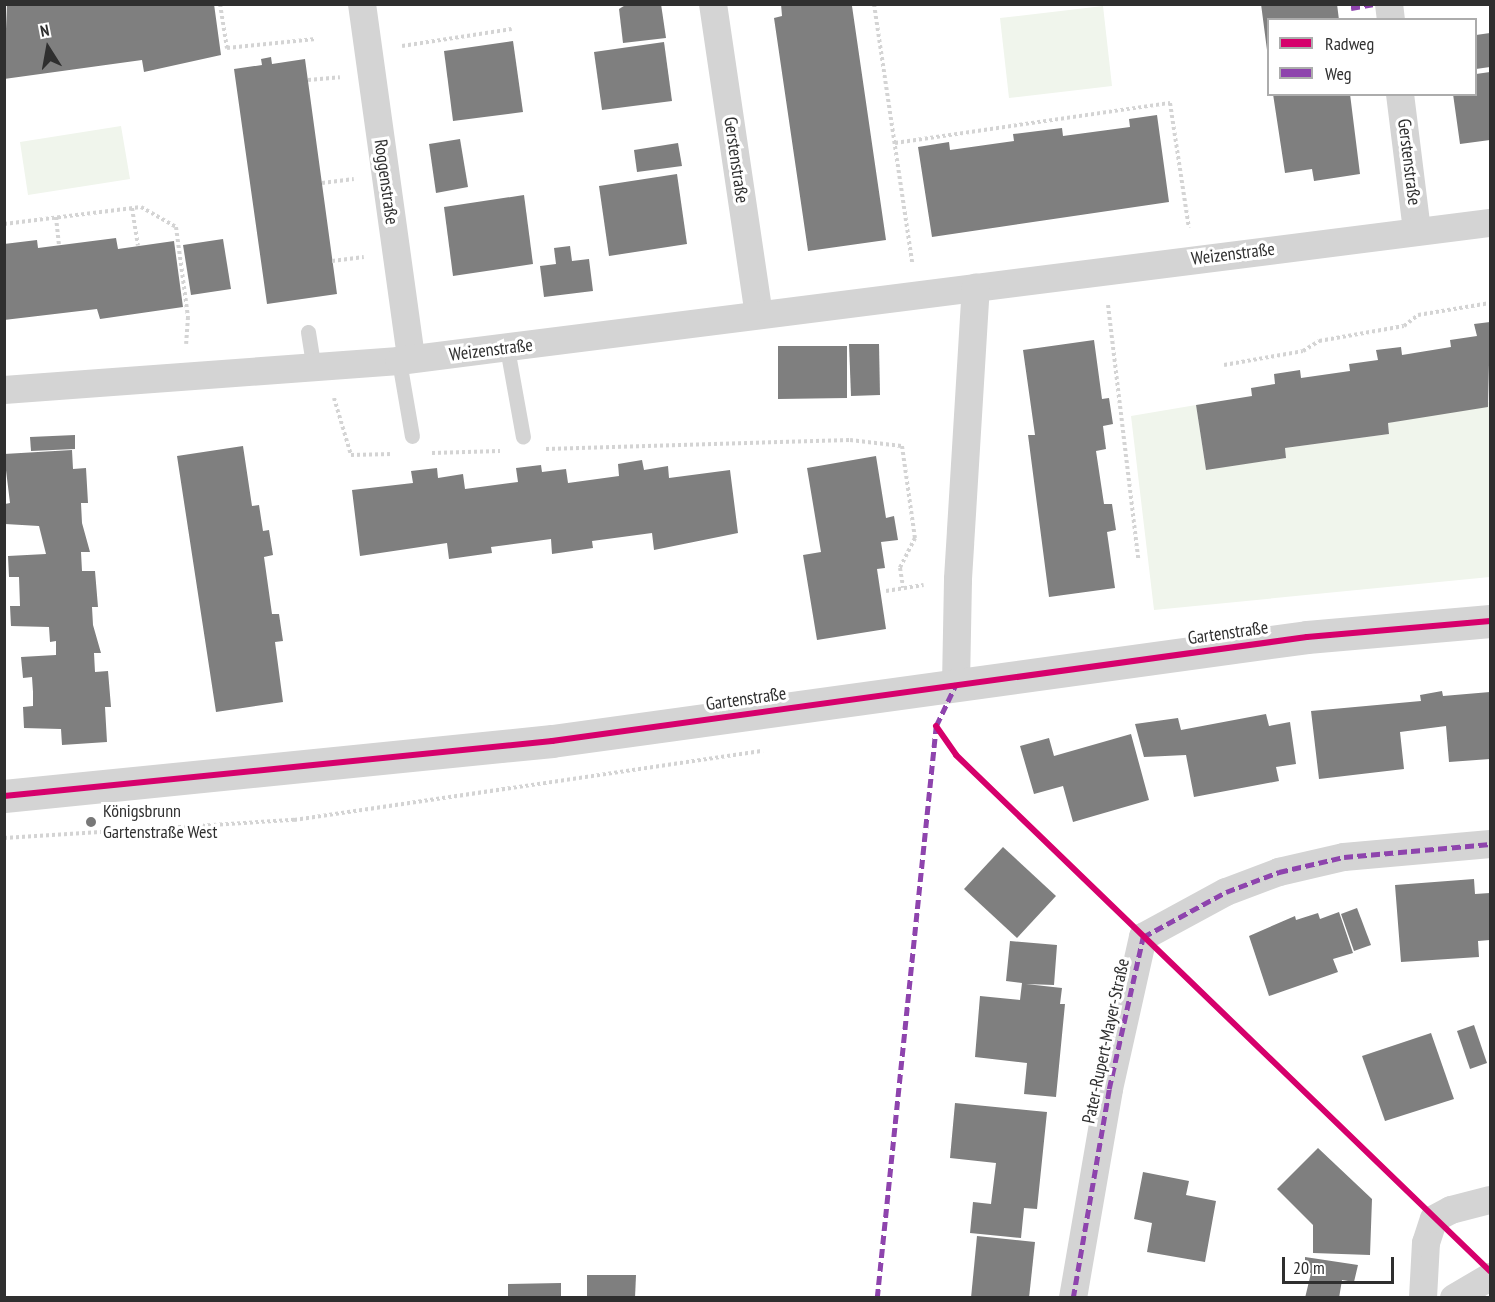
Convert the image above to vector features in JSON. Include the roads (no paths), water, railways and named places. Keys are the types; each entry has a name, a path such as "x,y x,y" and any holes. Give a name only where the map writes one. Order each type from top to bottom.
{"street":[{"name":"Roggenstraße","path":"362,4 405,360"},
{"name":"Gerstenstraße","path":"713,4 759,315"},
{"name":"Gerstenstraße","path":"1400,96 1417,230"},
{"name":"Weizenstraße","path":"4,390 320,369 405,360 1491,222"},
{"path":"956,684 958,579 976,288"},
{"name":"Gartenstraße","path":"4,796 552,741 1307,637 1491,621"},
{"name":"Pater-Rupert-Mayer-Straße","path":"1073,1298 1109,1089 1143,937 1226,892 1279,872 1344,857 1491,844"},
{"path":"1423,1298 1426,1243 1434,1219 1451,1210 1491,1200"},
{"path":"1454,1298 1491,1277"}],"lane":[{"path":"308,332 320,369"},
{"path":"507,348 523,436"},
{"path":"405,360 412,436"}],"place":[{"name":"Königsbrunn Gartenstraße West","path":"91,822"}]}
